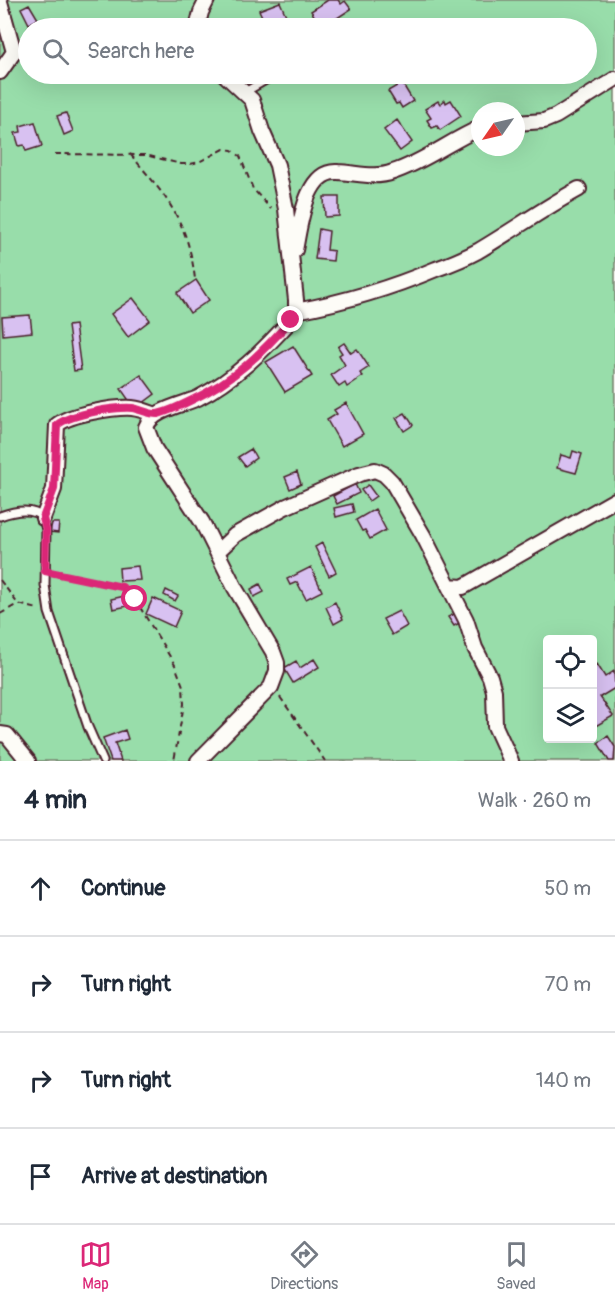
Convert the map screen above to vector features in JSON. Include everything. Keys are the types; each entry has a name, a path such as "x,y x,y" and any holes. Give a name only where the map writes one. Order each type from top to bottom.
{"street":[{"path":"199,18 207,0"},
{"path":"0,2 14,49 12,57 0,72"},
{"path":"525,122 544,121 556,116 615,79"},
{"path":"236,84 252,100 277,165 288,226 296,311"},
{"path":"292,261 306,200 321,178 335,171 378,176 396,172 471,133"},
{"path":"198,761 271,687 277,671 273,652 235,588 202,522 148,438 146,427 148,422 156,415 185,404 232,378 276,337 296,311 385,290 442,267 476,252 579,189"},
{"path":"43,518 54,489 57,425 62,420 126,408 156,415"},
{"path":"218,551 235,536 285,507 359,474 375,470 384,474 392,482 423,535 466,621 475,648 490,677 494,692 495,726 511,761"},
{"path":"449,586 463,587 615,500"},
{"path":"0,734 7,735 28,761"}],"lane":[{"path":"245,92 259,84"},
{"path":"0,516 12,512 34,511 43,518 46,530 45,585 49,612 88,727 103,761"}],"path":[{"path":"55,154 130,154 156,156 181,164 190,164 199,162 224,149 232,150 240,156 257,195 288,226"},
{"path":"130,154 172,205 190,245 195,279"},
{"path":"45,571 122,587 135,599 175,665 183,686 184,704 174,761"},
{"path":"0,580 18,604 49,612"},
{"path":"0,614 18,604"},
{"path":"271,687 285,703 325,761"}],"green space":[{"path":"0,0 615,0 615,761 0,761"}],"building":[{"path":"328,0 338,0 341,4 345,1 351,9 337,18 316,18 311,11"},
{"path":"280,2 287,18 263,18 259,10"},
{"path":"29,4 37,18 26,18 21,8"},
{"path":"403,84 413,101 402,108 399,103 396,104 388,91"},
{"path":"445,100 446,103 451,100 461,116 440,130 437,126 432,128 427,120 431,118 425,109 438,101 440,104"},
{"path":"66,113 73,131 64,135 57,116"},
{"path":"397,120 412,142 400,151 384,130"},
{"path":"35,122 42,146 26,151 24,145 19,146 15,133 21,132 20,126"},
{"path":"324,197 339,197 339,216 325,217"},
{"path":"319,229 329,231 327,250 334,251 333,261 315,259"},
{"path":"196,280 209,300 190,313 177,293"},
{"path":"133,298 150,320 128,337 111,314"},
{"path":"30,315 32,332 3,335 2,317"},
{"path":"75,325 81,370 74,371 68,326"},
{"path":"344,343 351,353 357,349 369,367 360,373 363,376 347,387 345,383 339,387 331,375 345,365 339,355 342,353 338,347"},
{"path":"293,346 312,376 285,392 266,362"},
{"path":"141,375 155,394 135,409 121,389"},
{"path":"346,403 363,434 342,446 327,420 337,414 334,410"},
{"path":"405,413 413,425 404,431 396,418"},
{"path":"251,449 256,458 245,466 238,457"},
{"path":"573,451 582,454 576,473 557,468 561,455 571,458"},
{"path":"297,472 301,484 290,489 285,477"},
{"path":"355,484 359,493 337,504 333,496"},
{"path":"368,485 376,496 369,501 361,490"},
{"path":"352,504 354,512 336,517 334,508"},
{"path":"375,509 386,530 370,539 356,520"},
{"path":"52,523 59,523 58,533 50,532"},
{"path":"322,543 336,572 329,576 315,547"},
{"path":"138,566 140,580 120,581 119,568"},
{"path":"311,567 322,591 306,599 297,582 290,585 287,579"},
{"path":"260,584 264,592 254,597 251,589"},
{"path":"166,590 178,596 175,601 164,595"},
{"path":"125,596 128,606 113,609 111,599"},
{"path":"153,598 181,611 174,627 146,614"},
{"path":"335,602 343,619 334,624 326,607"},
{"path":"399,611 407,626 392,635 383,619"},
{"path":"458,612 463,621 454,626 448,617"},
{"path":"314,659 319,667 293,683 284,668 296,661 300,668"},
{"path":"597,664 605,677 614,671 615,688 600,697 613,716 597,725"},
{"path":"125,730 128,739 115,743 121,761 111,761 103,738"},
{"path":"608,736 615,747 614,761 609,761 598,743"}],"route":[{"path":"135,599 122,587 45,571 46,530 43,518 53,496 57,425 62,420 75,416 126,408 156,415 185,404 232,378 249,364 291,320"}]}
